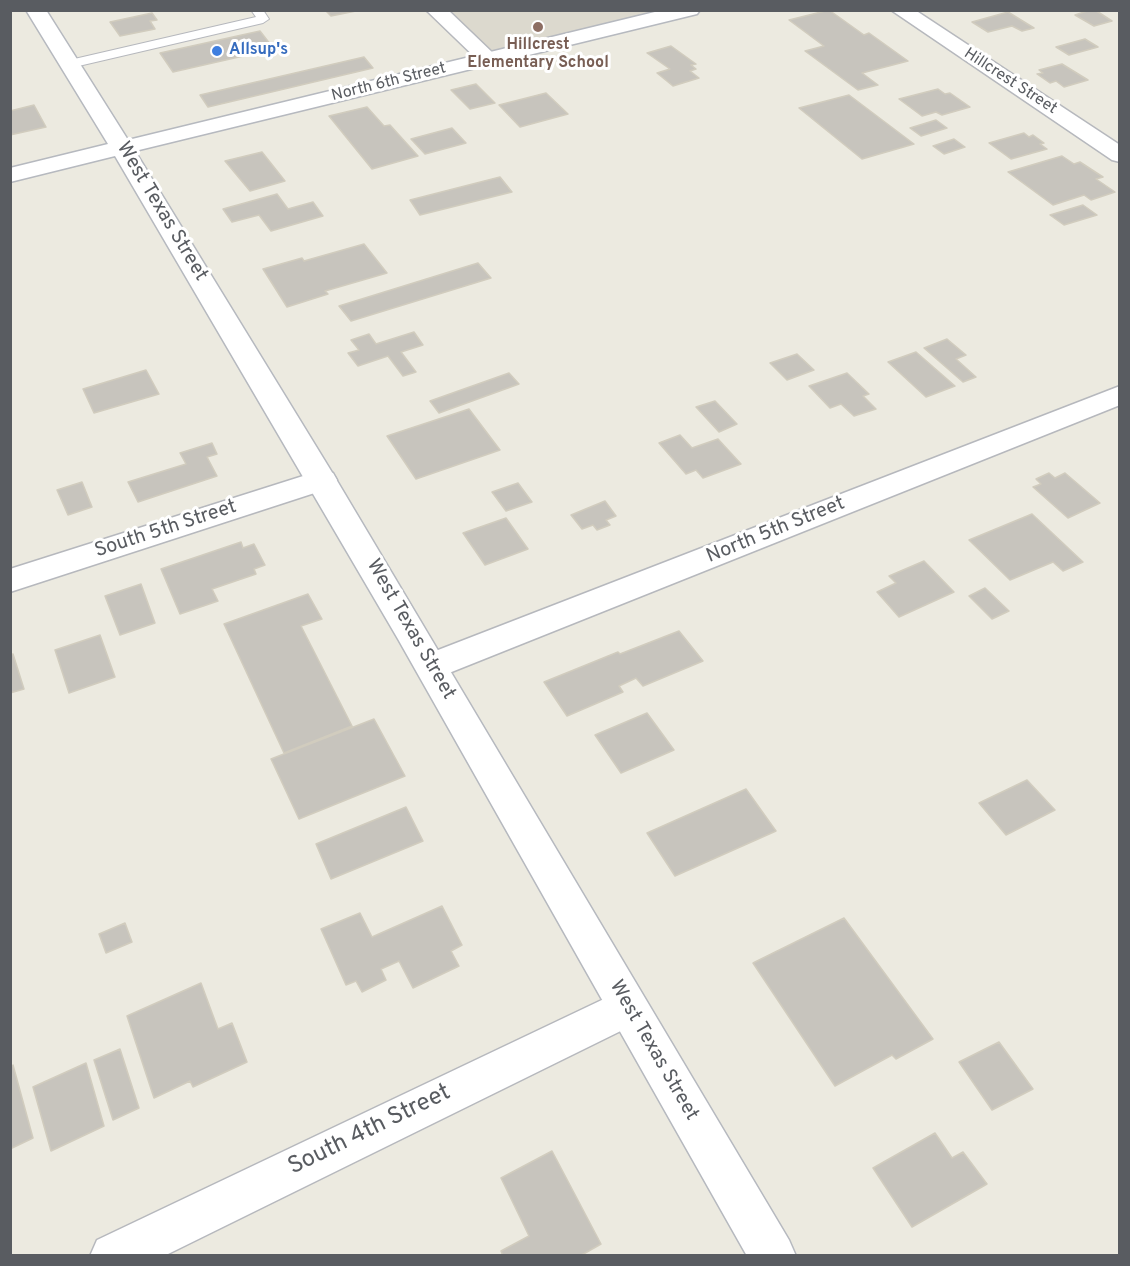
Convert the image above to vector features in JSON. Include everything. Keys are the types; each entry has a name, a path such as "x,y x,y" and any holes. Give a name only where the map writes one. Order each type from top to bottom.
{"street":[{"name":"West Texas Street","path":"36,10 122,147 322,480 773,1256"},
{"path":"436,10 488,59"},
{"name":"North 6th Street","path":"10,175 690,10"},
{"name":"Hillcrest Street","path":"901,10 1119,154"},
{"name":"North 5th Street","path":"432,666 1119,395"},
{"name":"South 5th Street","path":"10,581 322,480"},
{"name":"South 4th Street","path":"112,1256 627,1007"}],"lane":[{"path":"70,64 263,19 257,10"}],"shaded area":[{"name":"Hillcrest Elementary School","path":"436,11 690,11 488,59"}],"building":[{"path":"325,10 361,10 331,16"},
{"path":"829,10 864,35 869,33 908,61 862,73 878,85 858,90 805,51 824,46 789,20"},
{"path":"1095,10 1112,21 1094,26 1075,15"},
{"path":"1008,12 1034,28 1022,31 1012,26 988,32 972,22"},
{"path":"152,13 157,20 150,21 155,29 120,36 110,22"},
{"name":"Allsup's","path":"260,31 274,49 173,72 160,53"},
{"path":"1085,39 1098,47 1069,55 1056,47"},
{"path":"671,46 696,64 691,65 696,69 690,71 699,78 673,86 657,73 670,69 647,53"},
{"path":"364,57 373,68 208,107 200,95"},
{"path":"1062,64 1088,80 1064,87 1056,81 1050,83 1037,74 1043,73 1039,70"},
{"path":"476,84 495,103 470,109 451,90"},
{"path":"938,89 945,94 950,93 970,107 942,115 936,112 922,116 899,99"},
{"path":"546,93 568,114 520,127 499,105"},
{"path":"849,95 914,144 862,159 799,108"},
{"path":"34,105 46,127 10,135 10,111"},
{"path":"367,107 384,126 390,125 418,156 372,169 329,116"},
{"path":"936,120 947,128 921,136 910,128"},
{"path":"452,128 466,143 425,154 411,139"},
{"path":"1024,133 1029,137 1033,135 1044,143 1040,144 1047,149 1011,159 989,143"},
{"path":"954,139 965,147 944,154 933,146"},
{"path":"262,152 285,181 250,191 225,161"},
{"path":"1062,156 1074,164 1080,162 1103,177 1096,179 1115,192 1091,200 1084,195 1053,205 1008,172"},
{"path":"500,177 512,192 420,215 410,200"},
{"path":"277,194 288,209 313,202 323,216 271,231 259,215 232,222 223,209"},
{"path":"1083,205 1097,215 1064,225 1050,215"},
{"path":"364,244 387,273 325,291 328,294 287,307 263,269 302,258 304,261"},
{"path":"478,263 491,278 351,321 339,306"},
{"path":"414,332 423,345 401,352 416,372 403,376 388,356 358,366 348,353 359,350 351,340 369,334 376,344"},
{"path":"947,339 966,355 956,359 976,377 963,382 924,348"},
{"path":"916,352 955,386 926,397 888,362"},
{"path":"797,354 814,370 787,380 770,363"},
{"path":"146,370 159,394 94,413 83,389"},
{"path":"509,373 519,384 439,413 430,401"},
{"path":"847,373 869,394 863,396 876,409 854,416 841,404 830,408 809,386"},
{"path":"715,401 737,424 719,432 696,407"},
{"path":"469,409 500,450 416,479 387,436"},
{"path":"680,435 692,448 718,439 741,464 703,478 696,470 686,474 659,443"},
{"path":"212,443 217,454 207,457 217,476 138,502 128,482 186,464 180,453"},
{"path":"1049,473 1055,478 1065,473 1100,503 1068,518 1033,487 1041,484 1036,479"},
{"path":"82,482 92,507 68,515 57,490"},
{"path":"518,483 532,502 506,511 492,492"},
{"path":"605,501 616,516 606,520 610,525 597,530 593,525 582,529 571,515"},
{"path":"1032,514 1083,562 1063,571 1053,562 1010,580 969,540"},
{"path":"506,518 528,549 485,565 463,533"},
{"path":"241,542 243,548 254,544 265,565 254,569 256,574 212,589 218,601 180,614 161,569"},
{"path":"924,561 954,592 899,617 877,592 896,583 889,576"},
{"path":"141,584 155,623 120,635 105,596"},
{"path":"985,588 1009,611 992,619 969,596"},
{"path":"308,594 322,619 301,626 352,726 284,753 224,624"},
{"path":"679,631 703,661 643,686 636,678 619,686 623,692 567,716 544,682 618,652 620,654"},
{"path":"100,635 115,677 69,693 55,650"},
{"path":"13,654 24,689 10,693 10,655"},
{"path":"647,713 674,750 621,773 595,735"},
{"path":"374,719 405,776 299,819 271,759"},
{"path":"1027,780 1055,810 1006,835 979,803"},
{"path":"746,789 776,831 675,876 647,833"},
{"path":"406,807 423,841 331,879 316,844"},
{"path":"442,906 462,945 451,951 459,966 413,988 399,961 381,969 386,980 362,992 356,981 346,985 321,929 360,913 372,937"},
{"path":"844,918 933,1039 896,1059 892,1055 835,1086 753,963"},
{"path":"125,923 132,942 106,953 99,934"},
{"path":"201,983 218,1029 232,1023 247,1062 193,1087 190,1081 154,1098 127,1016"},
{"path":"999,1042 1033,1089 992,1110 959,1062"},
{"path":"120,1049 139,1108 113,1120 94,1060"},
{"path":"86,1063 104,1126 51,1151 33,1087"},
{"path":"13,1065 33,1138 10,1149 10,1067"},
{"path":"935,1133 952,1158 963,1152 987,1184 912,1227 873,1168"},
{"path":"552,1151 601,1244 580,1256 503,1256 501,1251 529,1236 501,1178"}],"place":[{"name":"Hillcrest Elementary School","path":"538,27"},
{"name":"Allsup's","path":"217,51"}]}
